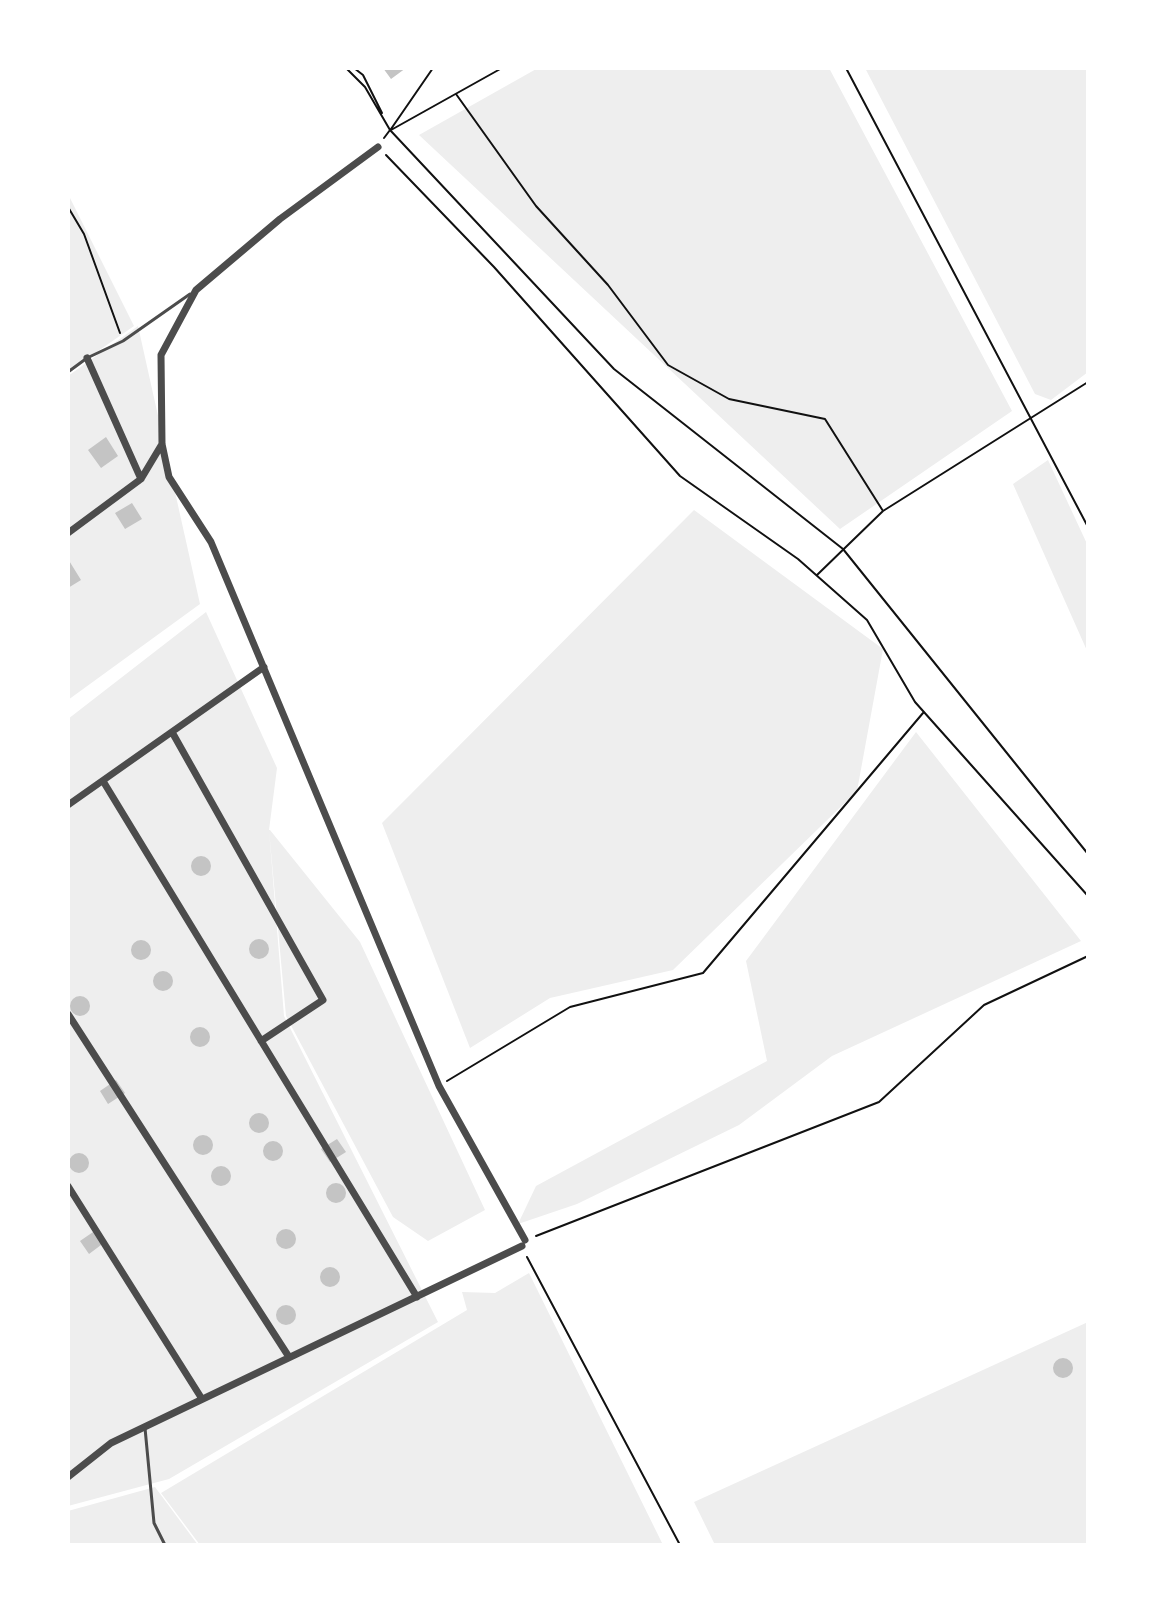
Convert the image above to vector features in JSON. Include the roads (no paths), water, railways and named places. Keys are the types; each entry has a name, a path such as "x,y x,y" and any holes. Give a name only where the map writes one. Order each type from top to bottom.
{"street":[{"path":"68,1477 111,1443 524,1243 439,1086 211,542 169,477 162,444 161,355 196,290 280,219 378,147"},
{"path":"87,358 141,479"},
{"path":"68,533 141,479 162,444"},
{"path":"68,805 264,667"},
{"path":"172,732 323,1000 261,1041"},
{"path":"103,781 417,1297"},
{"path":"68,1014 289,1357"},
{"path":"68,1186 202,1399"}],"lane":[{"path":"68,372 87,358 123,341 196,290"},
{"path":"145,1427 154,1523 165,1545"}]}
